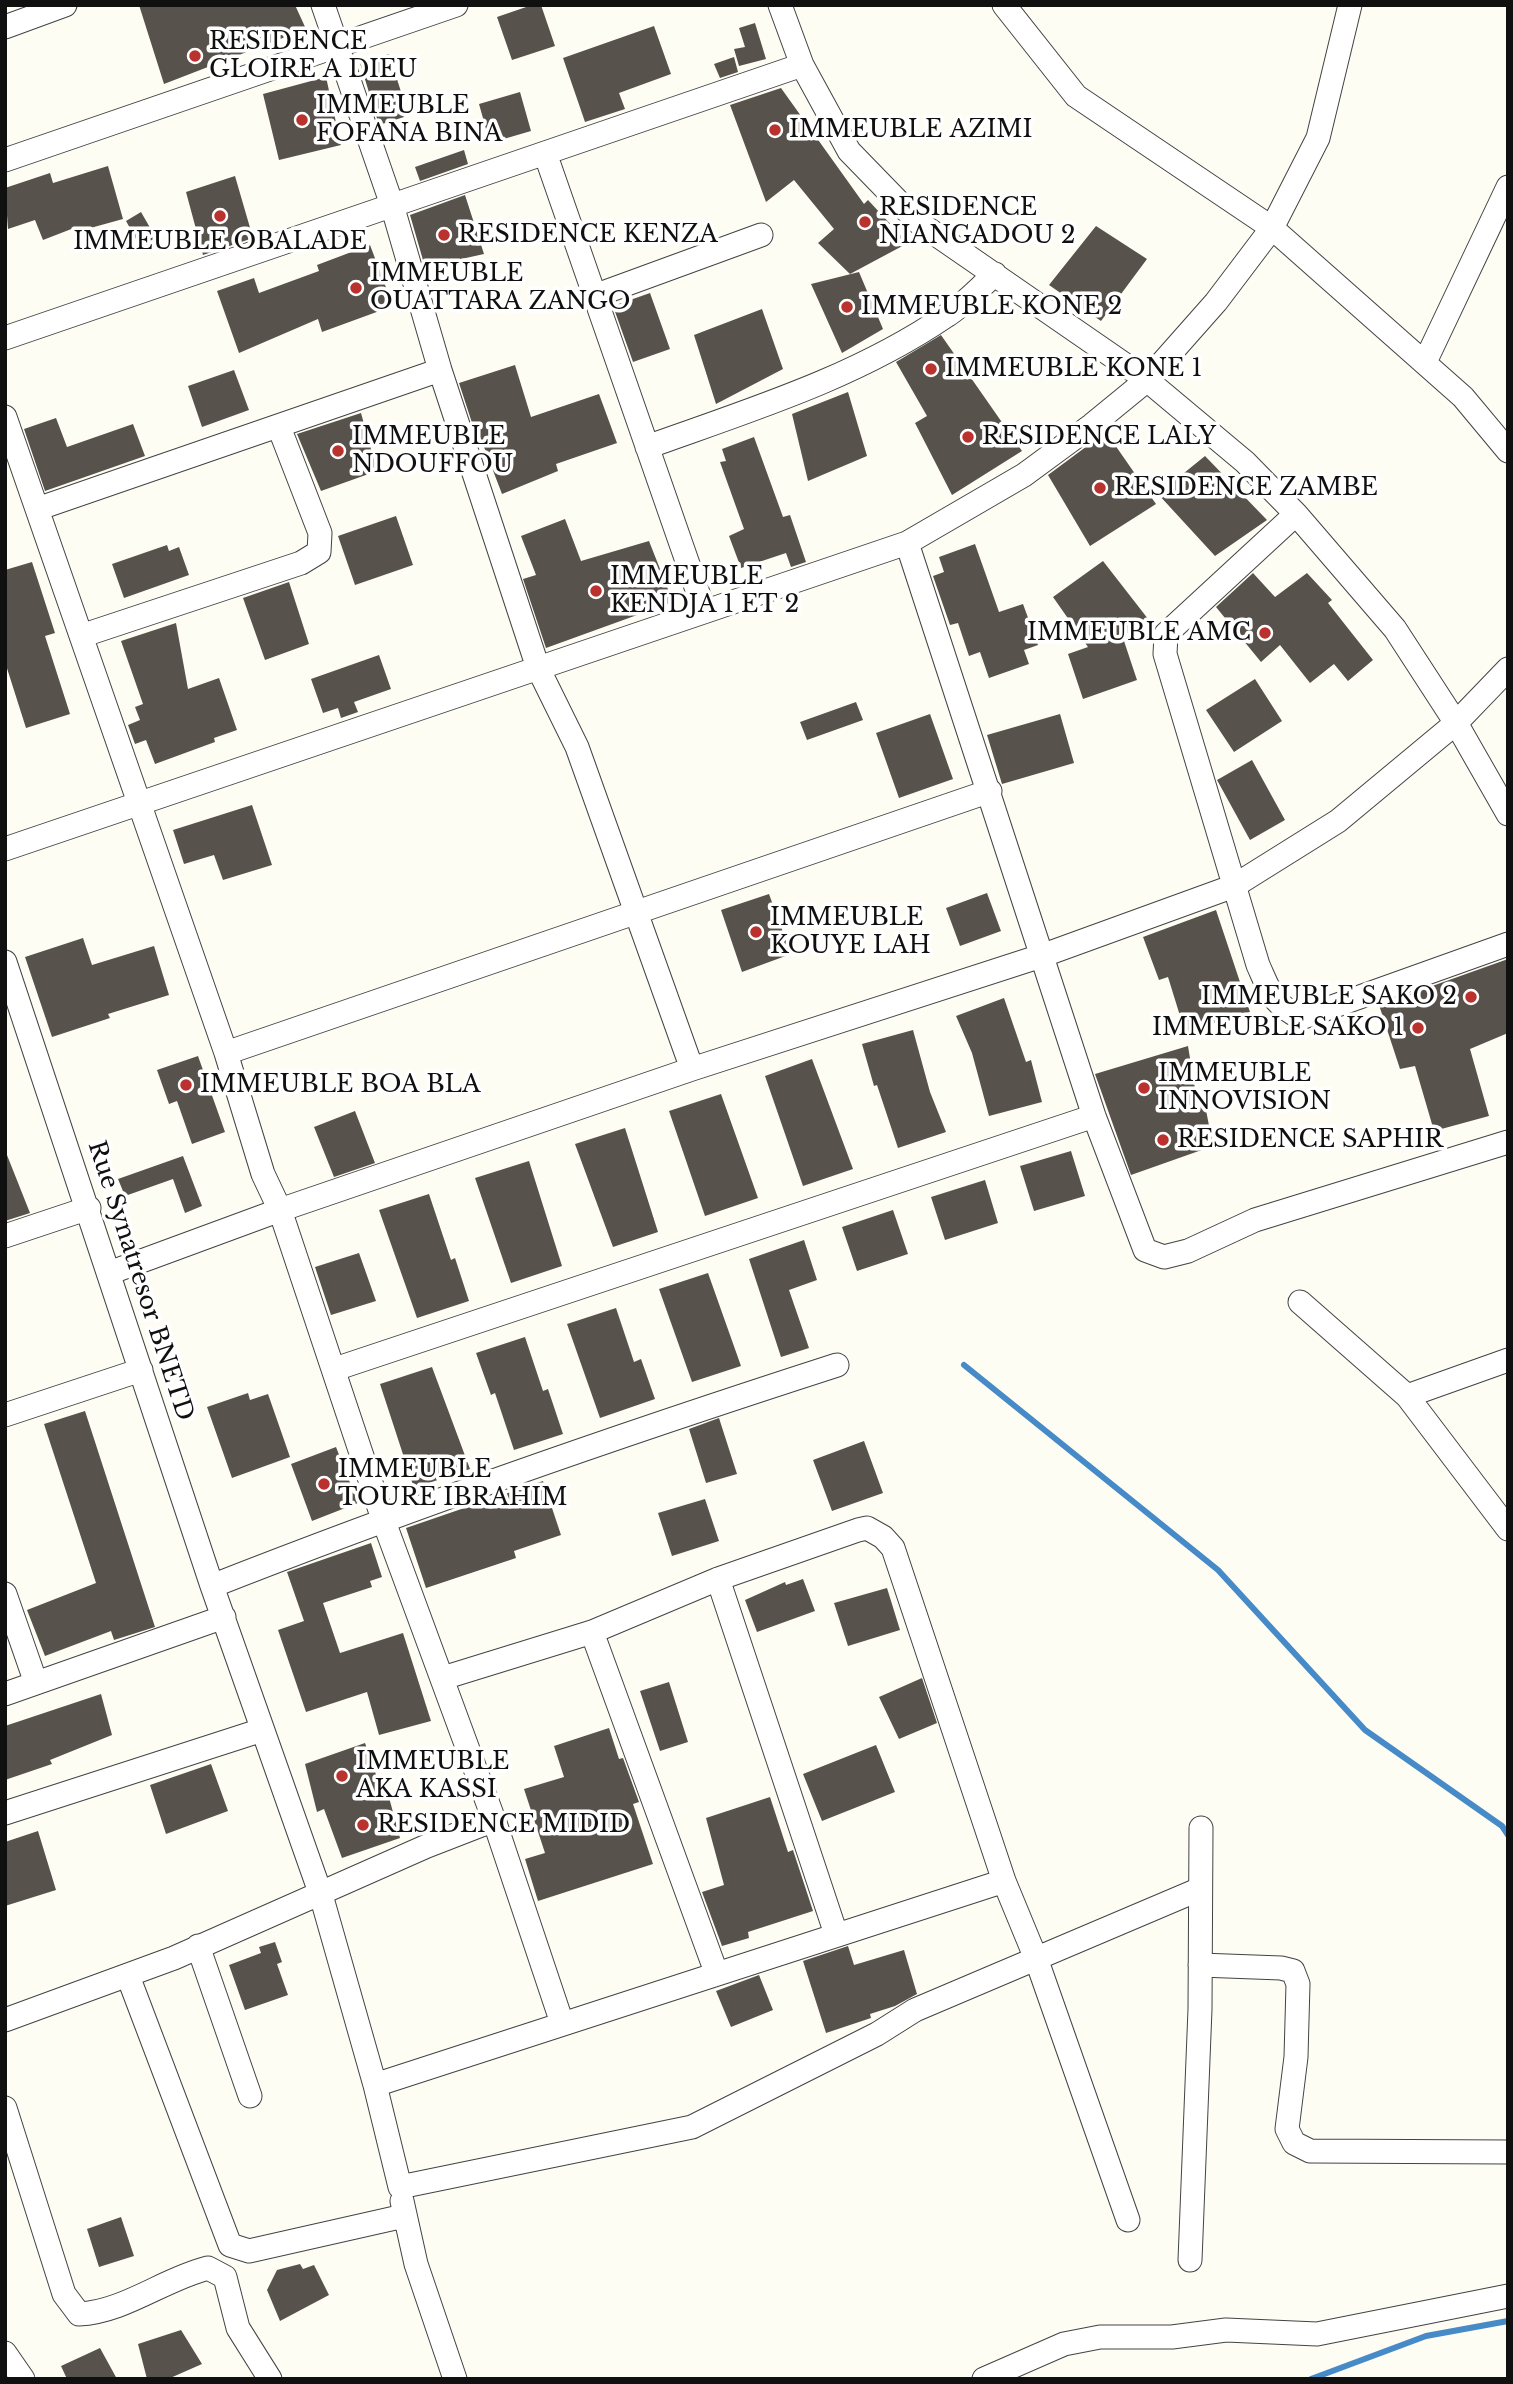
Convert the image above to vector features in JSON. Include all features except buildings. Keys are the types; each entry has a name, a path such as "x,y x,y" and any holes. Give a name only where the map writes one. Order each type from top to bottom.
{"street":[{"path":"5,27 65,5"},
{"path":"323,5 392,205 440,369 538,668 577,747 692,1069"},
{"path":"5,160 456,5"},
{"path":"780,5 802,65 849,151 918,222 1147,380 1245,462 1296,514 1395,629 1456,723 1508,814"},
{"path":"1004,5 1076,96 1272,228 1463,397 1508,451"},
{"path":"5,849 907,543 1024,475 1147,380 1216,302 1272,228 1318,138 1350,5"},
{"path":"5,338 802,65"},
{"path":"545,153 597,295 704,610"},
{"path":"1425,362 1508,187"},
{"path":"597,295 761,235"},
{"path":"647,447 786,397 873,361 948,315 995,274"},
{"path":"37,509 440,369"},
{"path":"5,417 226,1053 263,1174 280,1210 383,1519 494,1820 562,2023"},
{"path":"82,636 301,563 318,552 320,533 279,427"},
{"path":"1296,514 1166,634 1165,654 1258,965 1272,996 1280,1007 1301,1018 1508,944"},
{"path":"907,543 1044,955 1094,1116 1146,1250 1164,1257 1188,1251 1255,1220 1508,1142"},
{"path":"109,1273 280,1210 692,1069 1044,955 1234,886 1338,821 1456,723 1508,669"},
{"path":"226,1053 990,790"},
{"name":"Rue Synatresor BNETD","path":"5,962 89,1208 212,1586 321,1895 375,2085 416,2264 455,2379"},
{"path":"335,1369 1094,1116"},
{"path":"5,1236 89,1208"},
{"path":"1300,1302 1407,1396 1508,1529"},
{"path":"1407,1396 1508,1360"},
{"path":"212,1586 383,1519 575,1450 836,1365"},
{"path":"5,1415 141,1370"},
{"path":"443,1678 592,1632 718,1579 858,1530 867,1528 883,1537 893,1548 1004,1881 1037,1961 1128,2220"},
{"path":"718,1579 836,1934"},
{"path":"5,1594 36,1683"},
{"path":"5,1694 224,1617"},
{"path":"592,1632 716,1972"},
{"path":"5,1813 262,1730"},
{"path":"5,2020 128,1976 321,1895 427,1846 494,1820"},
{"path":"1190,2260 1202,1828"},
{"path":"375,2085 716,1972 1004,1881"},
{"path":"400,2187 623,2144 692,2127 877,2034 915,2010 1037,1961 1200,1889"},
{"path":"198,1947 250,2096"},
{"path":"1200,1965 1281,1968 1293,1971 1298,1983 1296,2057 1287,2129 1294,2143 1310,2151 1508,2152"},
{"path":"128,1976 230,2245 249,2251 404,2216"},
{"path":"5,2108 64,2294 79,2314 102,2313 180,2275 208,2268 225,2277 238,2328 270,2379"},
{"path":"984,2379 1063,2344 1100,2337 1172,2337 1226,2330 1317,2334 1508,2296"},
{"path":"5,2353 23,2379"}],"waterway":[{"path":"964,1365 1218,1570 1365,1730 1502,1826 1508,1835"},
{"path":"1311,2379 1426,2336 1508,2321"}],"place":[{"name":"RESIDENCE GLOIRE A DIEU","path":"195,56"},
{"name":"IMMEUBLE FOFANA BINA","path":"302,120"},
{"name":"IMMEUBLE AZIMI","path":"775,130"},
{"name":"IMMEUBLE OBALADE","path":"220,216"},
{"name":"RESIDENCE NIANGADOU 2","path":"865,222"},
{"name":"RESIDENCE KENZA","path":"444,235"},
{"name":"IMMEUBLE OUATTARA ZANGO","path":"356,288"},
{"name":"IMMEUBLE KONE 2","path":"847,307"},
{"name":"IMMEUBLE KONE 1","path":"931,369"},
{"name":"RESIDENCE LALY","path":"968,437"},
{"name":"IMMEUBLE NDOUFFOU","path":"338,451"},
{"name":"RESIDENCE ZAMBE","path":"1100,488"},
{"name":"IMMEUBLE KENDJA 1 ET 2","path":"596,591"},
{"name":"IMMEUBLE AMC","path":"1265,633"},
{"name":"IMMEUBLE KOUYE LAH","path":"756,932"},
{"name":"IMMEUBLE SAKO 2","path":"1471,997"},
{"name":"IMMEUBLE SAKO 1","path":"1418,1028"},
{"name":"IMMEUBLE BOA BLA","path":"186,1085"},
{"name":"IMMEUBLE INNOVISION","path":"1144,1088"},
{"name":"RESIDENCE SAPHIR","path":"1163,1140"},
{"name":"IMMEUBLE TOURE IBRAHIM","path":"324,1484"},
{"name":"IMMEUBLE AKA KASSI","path":"342,1776"},
{"name":"RESIDENCE MIDID","path":"363,1825"}]}
